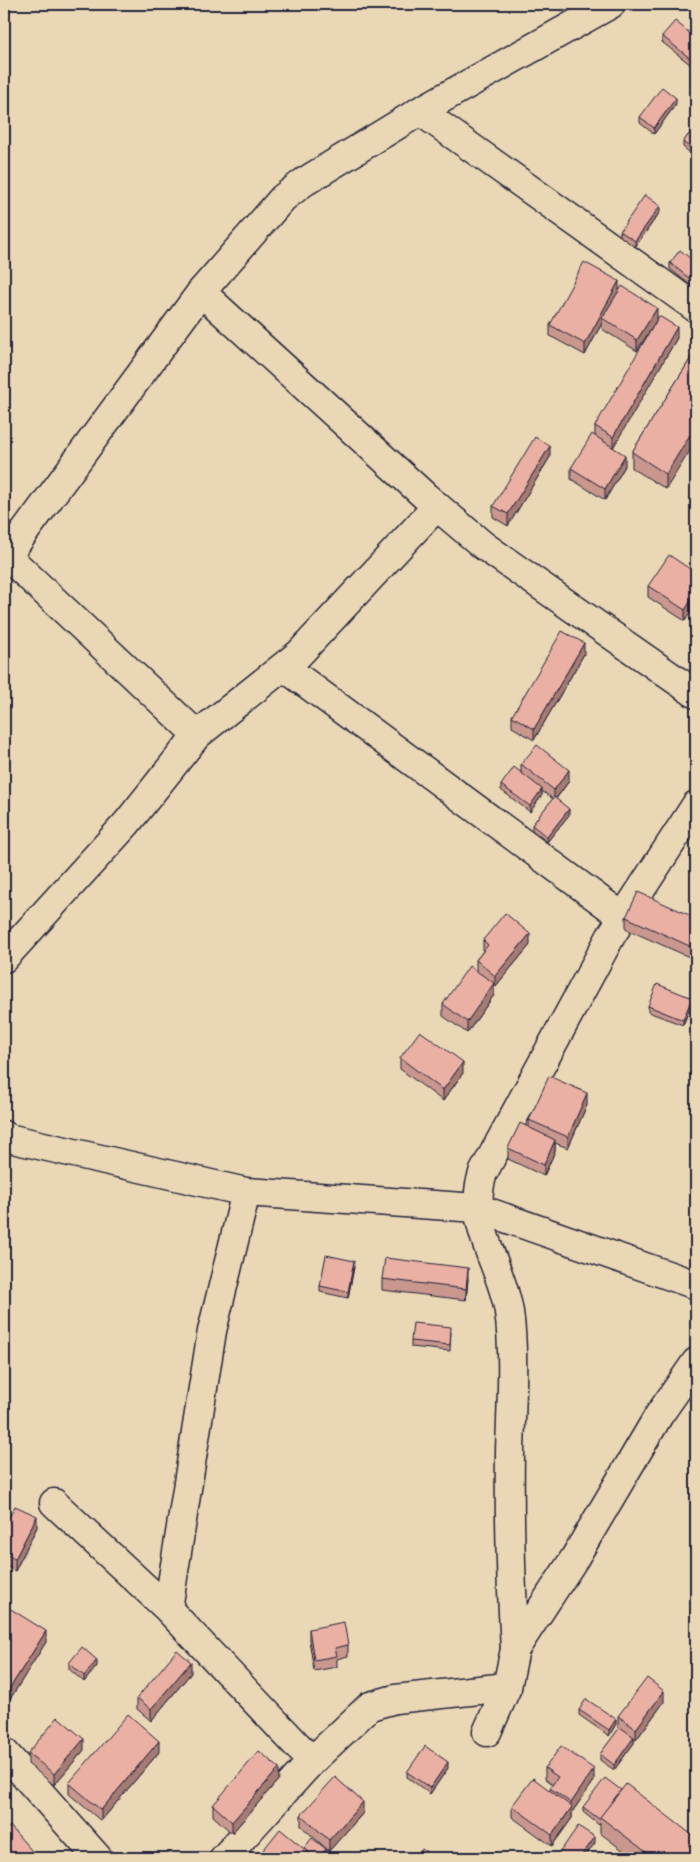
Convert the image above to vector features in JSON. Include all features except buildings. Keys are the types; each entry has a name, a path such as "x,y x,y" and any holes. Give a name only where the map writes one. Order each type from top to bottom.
{"street":[{"path":"197,735 5,558 201,292 283,198 304,182 420,112 611,4"},
{"path":"420,112 696,308"},
{"path":"201,292 437,506 484,546 696,694"},
{"path":"4,958 126,823 197,735 299,654 437,506"},
{"path":"284,667 623,917"},
{"path":"487,1732 507,1687 515,1649 510,1525 511,1380 509,1312 502,1283 489,1255 477,1208 478,1188 483,1173 623,917 696,805"},
{"path":"5,1138 246,1192 477,1208 696,1285"},
{"path":"168,1609 212,1331 246,1192"},
{"path":"515,1649 574,1559 659,1415 696,1362"},
{"path":"54,1503 168,1609 312,1761"},
{"path":"224,1858 312,1761 370,1706 395,1699 507,1687"},
{"path":"4,1752 98,1858"}]}
